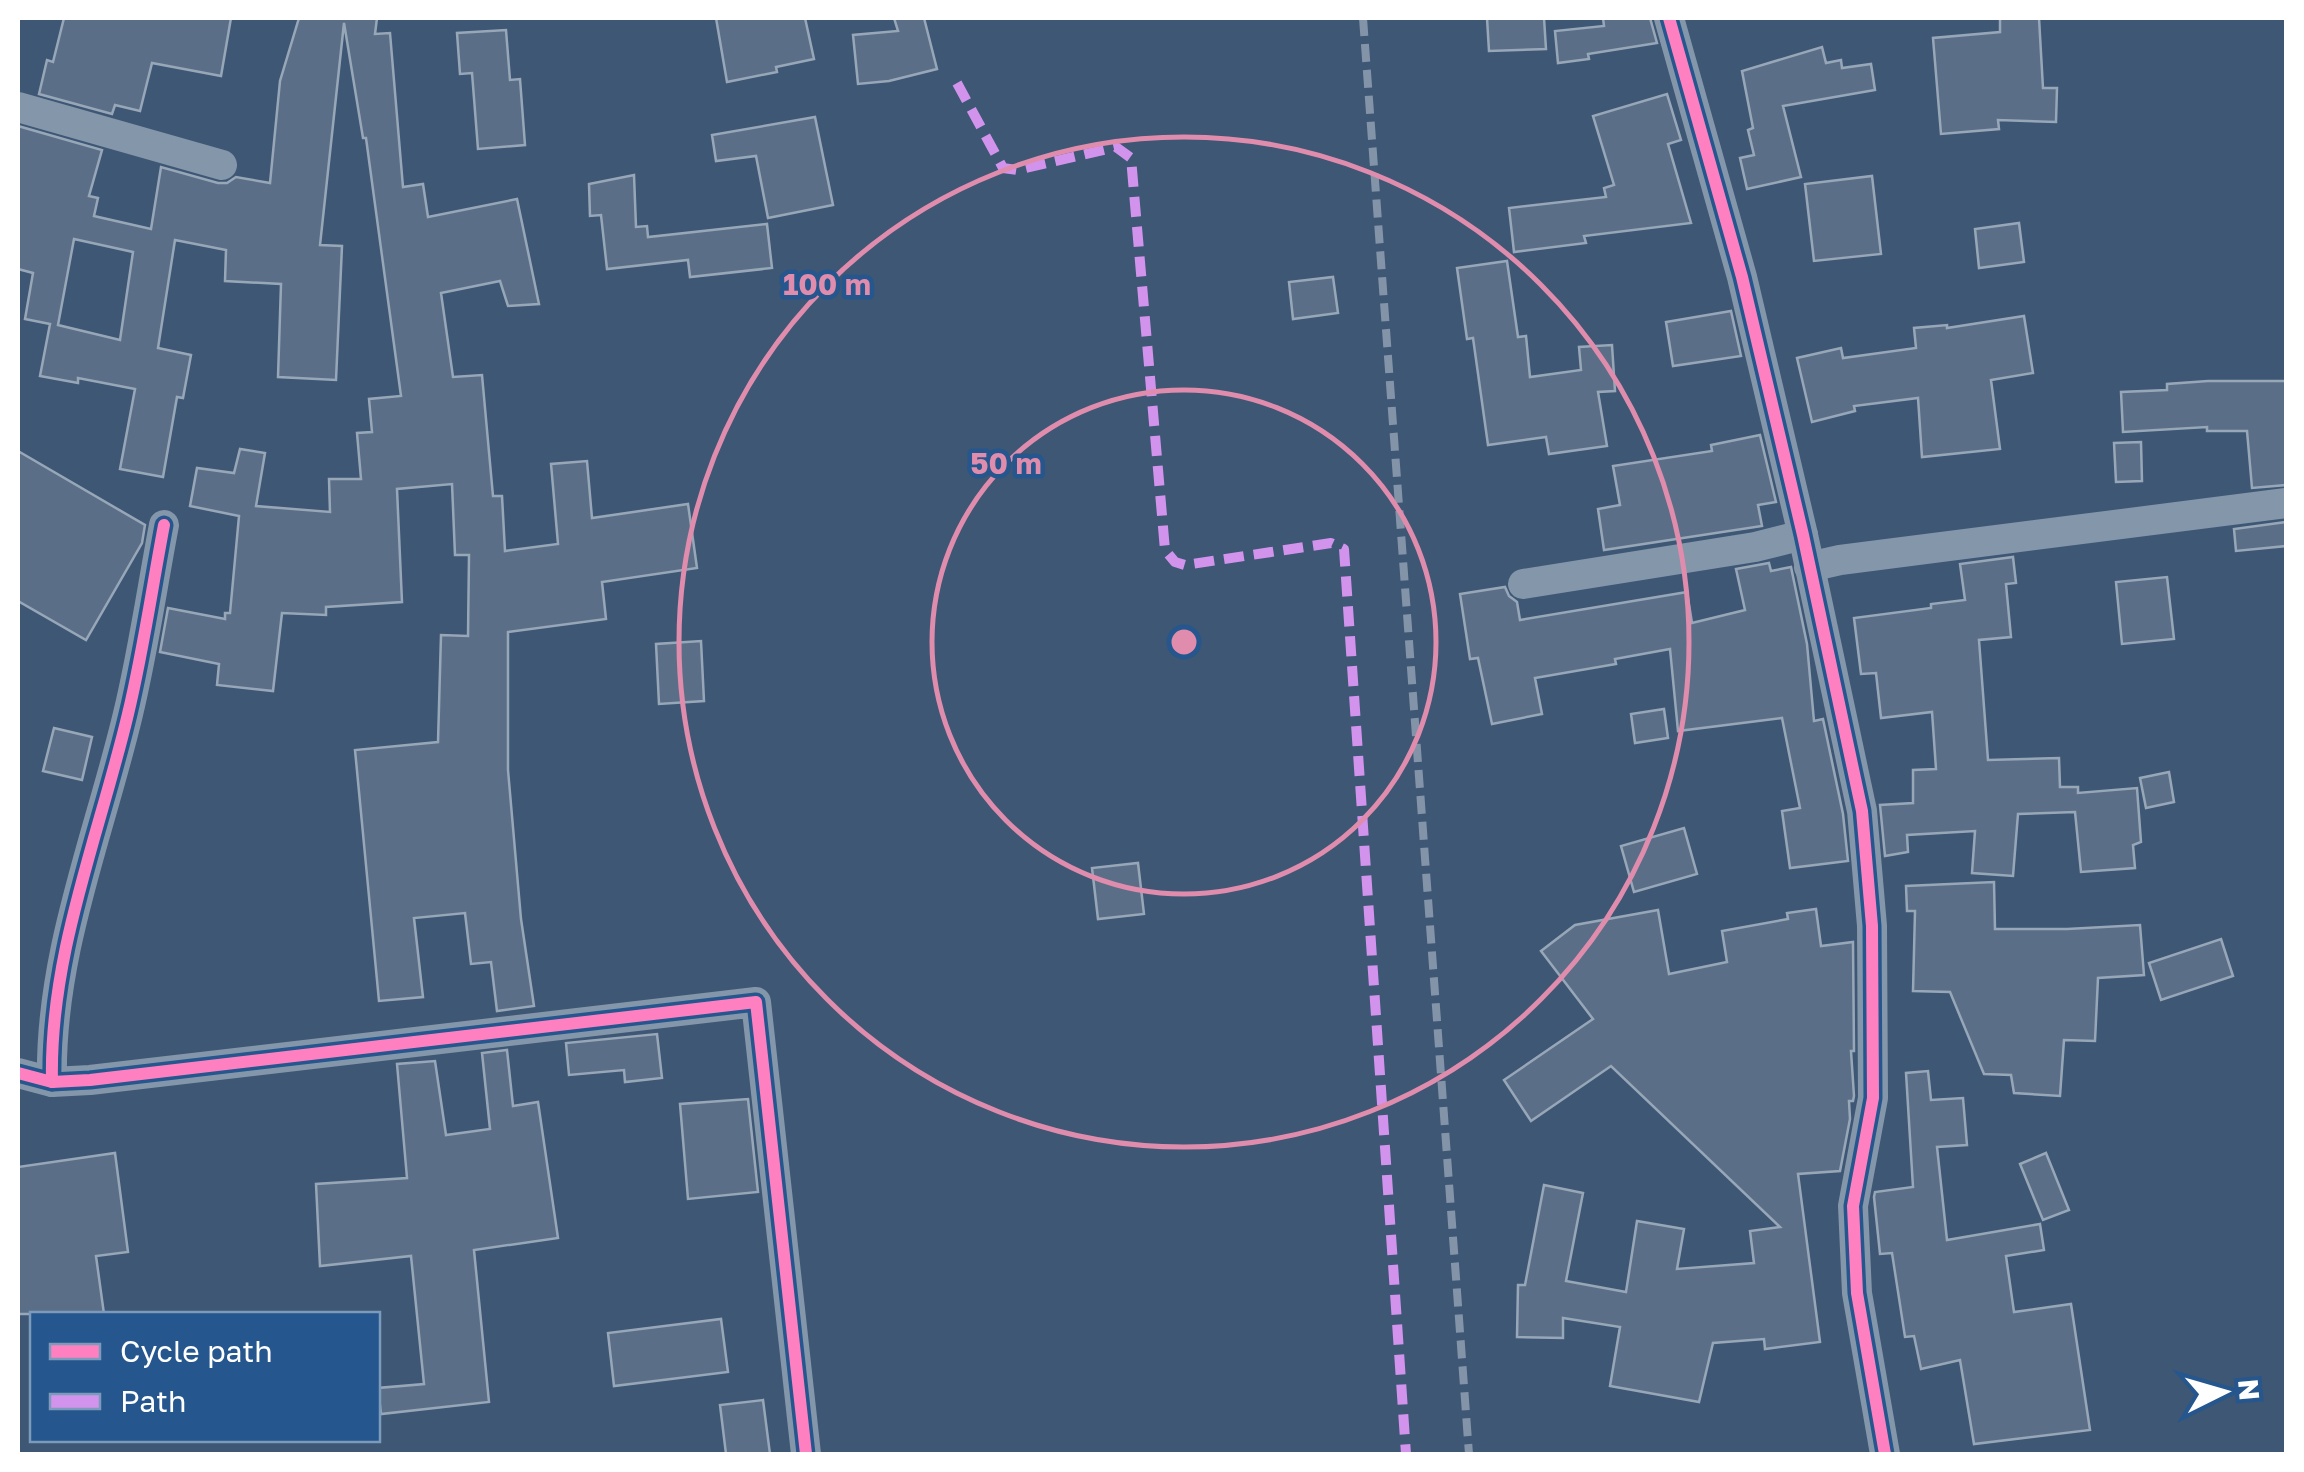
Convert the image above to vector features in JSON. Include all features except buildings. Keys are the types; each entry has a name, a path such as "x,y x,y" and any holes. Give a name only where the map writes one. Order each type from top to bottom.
{"street":[{"path":"1669,18 1742,277 1862,811 1872,926 1873,1098 1853,1206 1856,1293 1885,1454"},
{"path":"18,107 222,164"},
{"path":"1810,567 2286,503"},
{"path":"52,1082 51,1056 71,914 128,714 164,525"},
{"path":"1523,584 1756,547 1803,535"},
{"path":"18,1074 52,1082 756,1002 806,1454"}],"railway":[{"path":"1363,18 1469,1454"}],"marked path":[{"path":"957,83 1003,168 1017,170 1116,147 1131,158 1165,550 1175,562 1185,565 1331,543 1344,549 1406,1454"}],"cycle path":[{"path":"1669,18 1742,277 1862,811 1872,926 1873,1098 1853,1206 1857,1293 1885,1454"},
{"path":"52,1082 53,1035 67,942 128,714 164,525"},
{"path":"18,1073 52,1082 90,1080 756,1002 806,1454"}]}
